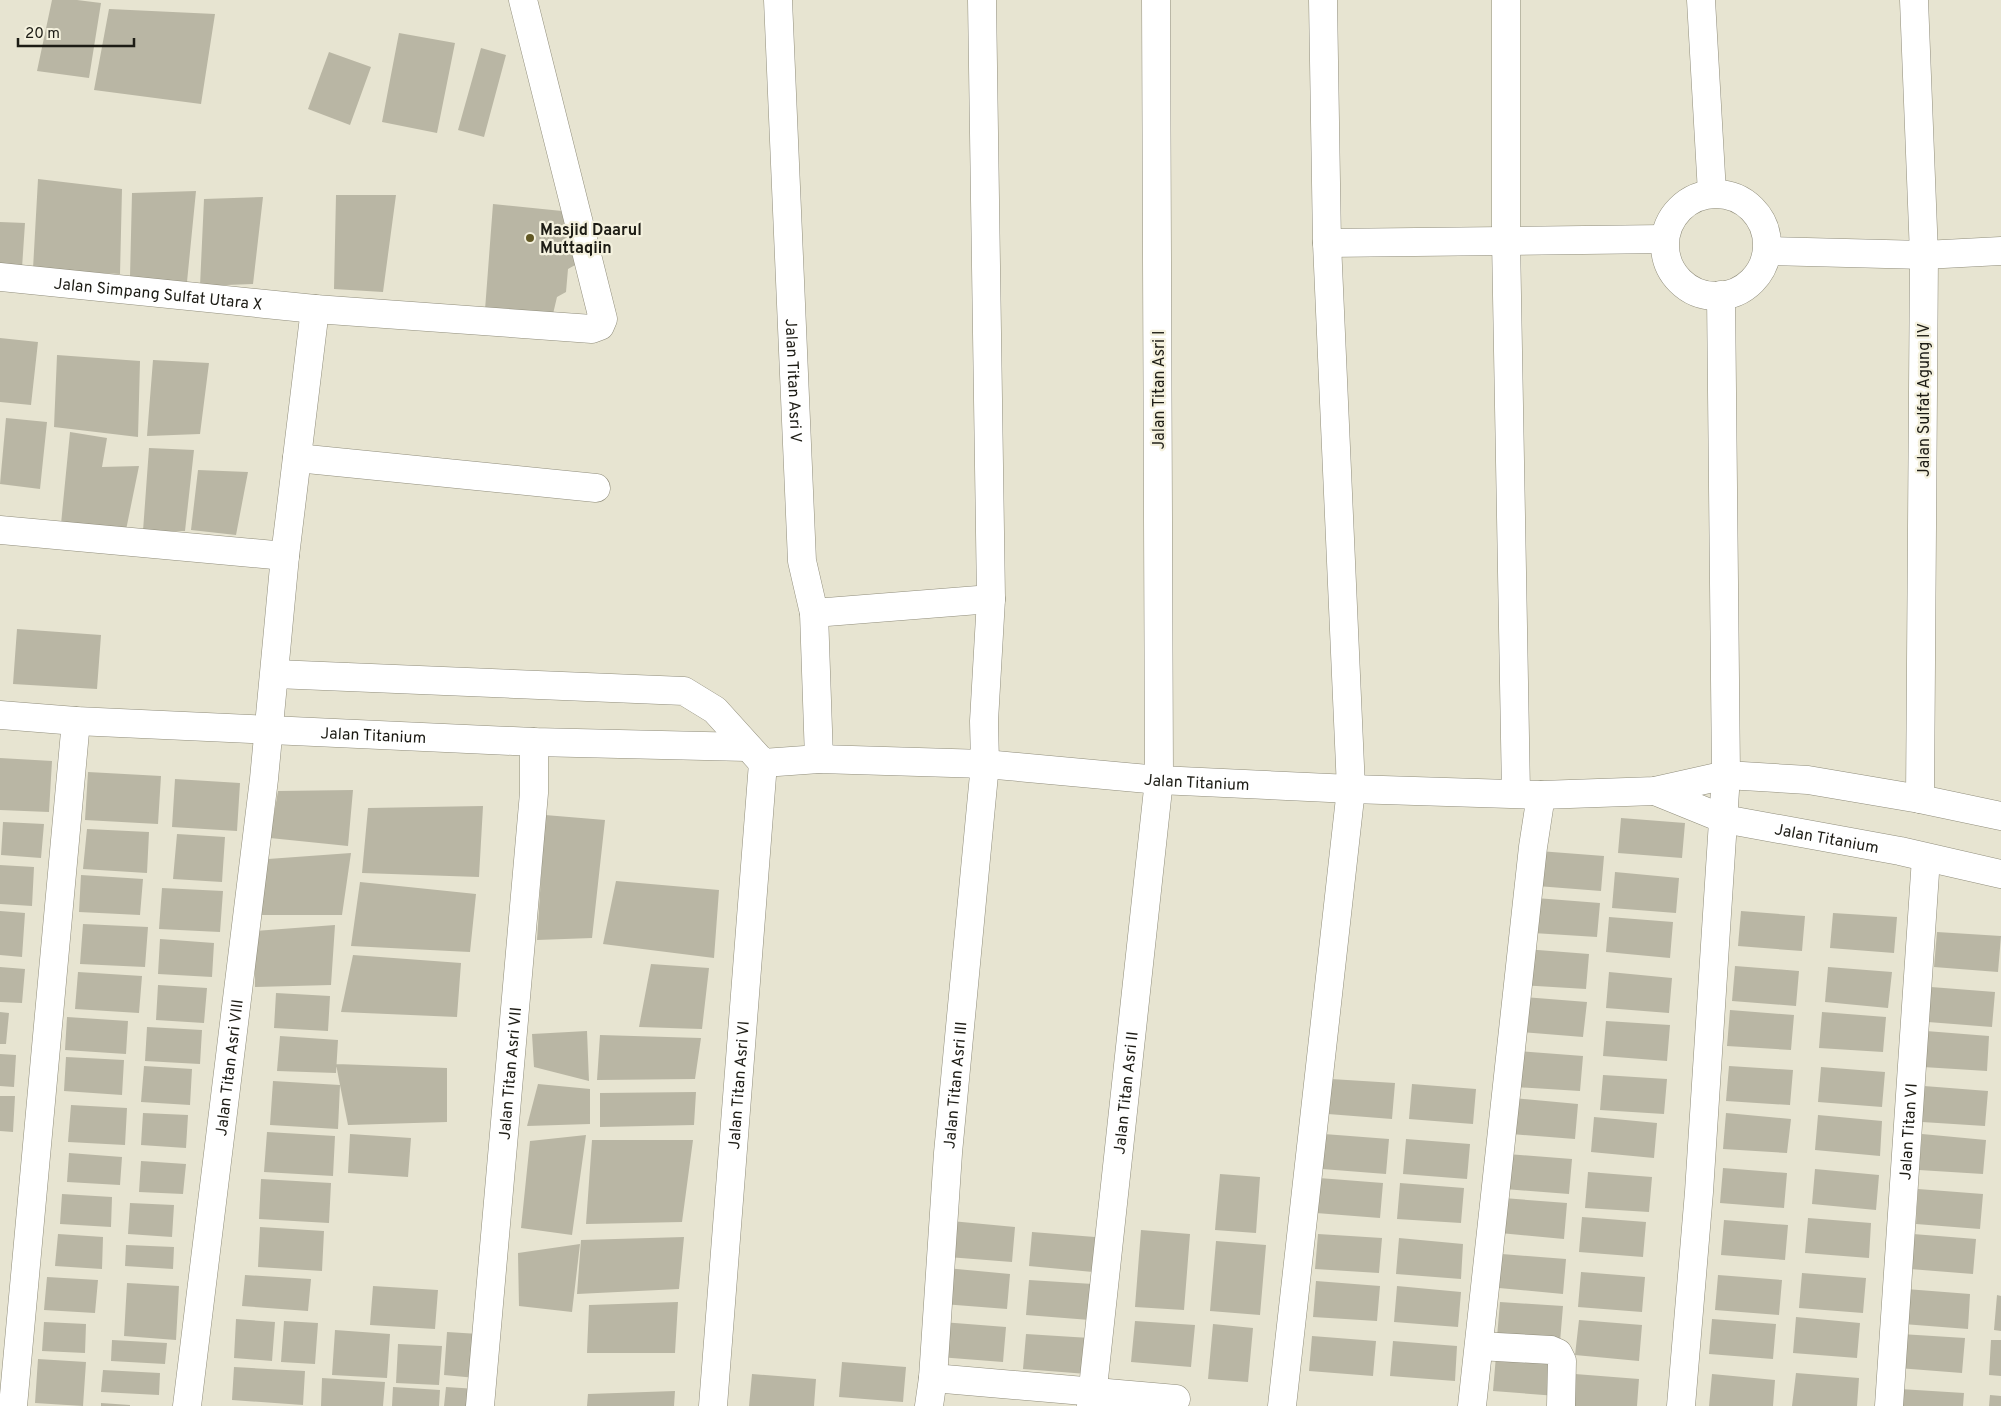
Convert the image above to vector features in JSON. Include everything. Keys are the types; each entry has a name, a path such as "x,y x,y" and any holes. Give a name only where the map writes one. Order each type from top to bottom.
{"street":[{"name":"Jalan Simpang Sulfat Utara X","path":"0,277 315,309 592,329 600,326 603,319 599,300 523,0"},
{"name":"Jalan Titan Asri V","path":"778,0 802,561 814,613 819,759"},
{"name":"Jalan Titan Asri III","path":"929,1406 933,1378 948,1153 986,764 984,721 991,599 982,0"},
{"name":"Jalan Titan Asri I","path":"1156,0 1159,780"},
{"path":"1282,1406 1351,789 1327,242 1323,0"},
{"path":"1472,1406 1533,847 1529,794 1506,240 1506,0"},
{"path":"1702,0 1712,193"},
{"name":"Jalan Sulfat Agung IV","path":"1914,0 1924,255 1920,799"},
{"path":"1712,193 1730,195 1746,203 1758,216 1766,233 1767,251 1761,270 1748,285 1729,295 1721,295 1690,290 1675,277 1666,259 1664,239 1672,217 1689,201 1712,193"},
{"path":"1327,242 1664,239"},
{"path":"1767,251 1924,255 2001,250"},
{"path":"1681,1406 1700,1182 1726,775 1721,295"},
{"name":"Jalan Titan Asri VIII","path":"187,1406 264,779 275,674 284,556 315,309"},
{"path":"297,458 596,488"},
{"path":"0,530 284,556"},
{"path":"814,613 991,599"},
{"path":"275,674 684,691 715,710 755,754"},
{"name":"Jalan Titanium","path":"0,715 76,721 534,742 819,759 986,764 1159,780 1351,789 1529,794 1655,792 1726,775 1808,780 1920,799 2001,816"},
{"path":"13,1406 76,721"},
{"name":"Jalan Titan Asri VII","path":"480,1406 534,794 534,742"},
{"name":"Jalan Titan Asri VI","path":"713,1406 755,754"},
{"name":"Jalan Titan Asri II","path":"1091,1399 1159,780"},
{"name":"Jalan Titanium","path":"1655,792 1724,819 1900,851 2001,874"},
{"name":"Jalan Titan VI","path":"1890,1406 1926,858"},
{"path":"1479,1346 1551,1350 1558,1353 1562,1362 1561,1406"},
{"path":"933,1378 1091,1399 1176,1399"}],"building":[{"path":"52,0 77,0 101,3 89,78 37,71"},
{"path":"109,9 215,14 201,104 94,90"},
{"path":"399,33 455,43 437,133 382,122"},
{"path":"481,48 506,55 484,137 458,130"},
{"path":"329,52 371,67 350,125 308,109"},
{"path":"38,179 122,189 120,274 33,269"},
{"path":"196,191 187,282 130,277 132,193"},
{"path":"336,195 396,195 383,292 334,289"},
{"path":"263,197 253,284 200,286 204,199"},
{"name":"Masjid Daarul Muttaqiin","path":"493,204 562,211 577,264 568,269 566,292 557,297 553,314 485,310"},
{"path":"0,222 25,223 22,268 0,265"},
{"path":"0,338 38,342 31,405 0,402"},
{"path":"57,355 140,361 138,437 54,427"},
{"path":"153,360 209,363 200,434 147,436"},
{"path":"6,418 47,422 40,489 0,484"},
{"path":"70,432 107,438 102,467 139,466 126,530 61,524"},
{"path":"149,448 194,450 185,531 143,531"},
{"path":"198,470 248,472 236,535 191,530"},
{"path":"17,629 101,635 97,689 13,684"},
{"path":"0,758 52,761 49,812 0,810"},
{"path":"88,772 161,776 158,824 85,820"},
{"path":"175,779 240,783 237,831 172,827"},
{"path":"353,790 348,846 270,838 278,791"},
{"path":"483,806 479,877 362,873 368,808"},
{"path":"545,815 605,820 592,938 537,940"},
{"path":"1621,818 1685,823 1682,858 1618,853"},
{"path":"3,822 44,824 41,858 1,855"},
{"path":"87,829 149,832 147,873 83,869"},
{"path":"177,834 225,837 222,882 173,879"},
{"path":"1539,851 1604,856 1601,891 1537,886"},
{"path":"351,853 342,915 260,915 268,859"},
{"path":"0,865 34,867 32,906 0,904"},
{"path":"1615,872 1679,878 1676,913 1612,908"},
{"path":"81,875 143,879 140,915 79,912"},
{"path":"616,881 719,890 714,958 603,944"},
{"path":"360,882 476,894 470,952 351,946"},
{"path":"162,888 223,891 220,932 159,929"},
{"path":"1536,898 1600,903 1597,937 1533,933"},
{"path":"0,911 25,913 22,957 0,955"},
{"path":"1741,911 1805,916 1802,951 1738,946"},
{"path":"1833,913 1897,917 1894,953 1830,948"},
{"path":"1609,917 1673,922 1670,958 1606,952"},
{"path":"83,924 148,927 145,967 80,964"},
{"path":"335,925 331,985 255,987 255,931"},
{"path":"1937,932 2001,936 1998,972 1934,967"},
{"path":"160,939 214,943 212,977 158,974"},
{"path":"1525,949 1589,954 1586,989 1522,985"},
{"path":"353,955 461,963 457,1017 341,1012"},
{"path":"651,964 709,968 702,1029 639,1027"},
{"path":"1735,966 1799,971 1796,1006 1732,1001"},
{"path":"0,967 25,969 22,1003 0,1002"},
{"path":"1828,967 1892,972 1888,1008 1825,1002"},
{"path":"78,972 142,976 139,1013 75,1009"},
{"path":"1609,972 1672,978 1669,1013 1606,1008"},
{"path":"158,985 207,988 204,1023 156,1020"},
{"path":"1931,987 1995,992 1992,1027 1928,1022"},
{"path":"276,993 330,996 328,1031 274,1028"},
{"path":"1523,997 1587,1002 1583,1037 1520,1032"},
{"path":"1730,1010 1794,1015 1791,1050 1727,1046"},
{"path":"0,1012 9,1013 6,1044 0,1044"},
{"path":"1822,1012 1886,1017 1883,1052 1819,1048"},
{"path":"67,1017 128,1021 126,1054 65,1050"},
{"path":"1606,1021 1670,1025 1667,1061 1603,1056"},
{"path":"147,1027 202,1030 200,1064 145,1061"},
{"path":"587,1031 589,1081 534,1067 532,1034"},
{"path":"1926,1031 1989,1036 1987,1071 1923,1067"},
{"path":"600,1035 701,1038 695,1079 597,1080"},
{"path":"280,1036 338,1040 336,1073 277,1071"},
{"path":"1519,1051 1583,1056 1580,1091 1516,1087"},
{"path":"0,1054 16,1055 14,1087 0,1086"},
{"path":"66,1057 124,1060 122,1095 64,1091"},
{"path":"336,1064 447,1068 447,1122 348,1125"},
{"path":"144,1066 192,1069 190,1105 141,1102"},
{"path":"1729,1066 1793,1070 1790,1105 1726,1101"},
{"path":"1821,1067 1885,1072 1882,1107 1818,1102"},
{"path":"1603,1075 1667,1079 1664,1114 1600,1110"},
{"path":"1331,1079 1395,1083 1392,1119 1328,1114"},
{"path":"273,1081 340,1085 338,1129 270,1125"},
{"path":"538,1084 590,1089 590,1124 527,1126"},
{"path":"1412,1084 1476,1089 1473,1124 1409,1119"},
{"path":"1924,1086 1988,1091 1985,1126 1922,1122"},
{"path":"696,1092 694,1125 600,1127 600,1093"},
{"path":"0,1096 15,1096 13,1132 0,1131"},
{"path":"1514,1098 1578,1104 1575,1139 1511,1134"},
{"path":"71,1105 127,1108 125,1145 68,1142"},
{"path":"143,1113 188,1115 186,1148 141,1145"},
{"path":"1726,1113 1791,1119 1787,1153 1723,1149"},
{"path":"1818,1115 1882,1121 1880,1156 1815,1150"},
{"path":"1594,1117 1657,1123 1654,1158 1591,1152"},
{"path":"267,1132 335,1136 333,1176 264,1172"},
{"path":"350,1134 411,1138 408,1177 348,1173"},
{"path":"1324,1134 1389,1139 1386,1174 1322,1169"},
{"path":"1922,1134 1986,1140 1983,1174 1919,1170"},
{"path":"586,1135 572,1235 521,1228 530,1141"},
{"path":"1406,1139 1470,1144 1467,1179 1403,1174"},
{"path":"592,1140 693,1140 682,1222 586,1224"},
{"path":"69,1153 122,1157 120,1185 67,1182"},
{"path":"1508,1154 1572,1159 1569,1194 1505,1189"},
{"path":"141,1161 186,1164 183,1194 139,1192"},
{"path":"1723,1168 1787,1173 1784,1208 1720,1203"},
{"path":"1815,1169 1879,1175 1876,1210 1812,1204"},
{"path":"1588,1172 1652,1177 1649,1212 1585,1208"},
{"path":"1220,1174 1260,1177 1256,1233 1215,1230"},
{"path":"1319,1178 1383,1183 1380,1218 1316,1213"},
{"path":"261,1179 331,1183 329,1223 259,1219"},
{"path":"1400,1183 1464,1188 1461,1223 1397,1219"},
{"path":"1918,1189 1983,1194 1980,1229 1916,1224"},
{"path":"62,1194 112,1197 111,1227 60,1224"},
{"path":"1503,1198 1567,1203 1564,1239 1500,1233"},
{"path":"130,1203 174,1205 172,1237 128,1234"},
{"path":"1582,1217 1646,1222 1643,1257 1579,1252"},
{"path":"1808,1218 1871,1223 1869,1258 1805,1253"},
{"path":"1724,1220 1788,1225 1785,1260 1721,1255"},
{"path":"951,1221 1015,1227 1012,1262 948,1257"},
{"path":"260,1227 324,1231 322,1271 258,1267"},
{"path":"1141,1230 1190,1234 1184,1310 1135,1307"},
{"path":"1032,1232 1095,1237 1093,1272 1029,1266"},
{"path":"58,1234 103,1237 102,1269 55,1266"},
{"path":"1318,1234 1382,1238 1379,1273 1315,1269"},
{"path":"1913,1234 1976,1239 1973,1274 1910,1269"},
{"path":"684,1237 679,1289 577,1294 581,1240"},
{"path":"1399,1238 1463,1244 1461,1279 1396,1274"},
{"path":"1216,1241 1266,1245 1260,1315 1210,1311"},
{"path":"580,1244 572,1312 519,1306 518,1253"},
{"path":"126,1245 174,1247 173,1269 125,1266"},
{"path":"1502,1254 1566,1259 1563,1294 1499,1288"},
{"path":"946,1268 1010,1274 1007,1309 943,1304"},
{"path":"1581,1272 1645,1277 1642,1312 1578,1307"},
{"path":"1802,1273 1866,1278 1863,1313 1799,1308"},
{"path":"245,1275 311,1279 308,1311 242,1306"},
{"path":"1718,1275 1782,1280 1779,1315 1715,1310"},
{"path":"47,1277 98,1280 95,1313 44,1310"},
{"path":"1029,1280 1093,1284 1090,1320 1026,1315"},
{"path":"1316,1281 1380,1286 1377,1321 1313,1317"},
{"path":"127,1283 179,1286 176,1340 124,1336"},
{"path":"373,1286 438,1290 435,1329 370,1325"},
{"path":"1397,1286 1461,1292 1458,1327 1394,1322"},
{"path":"1906,1289 1970,1294 1968,1329 1903,1324"},
{"path":"1997,1295 2001,1296 2001,1331 1994,1330"},
{"path":"678,1302 675,1353 587,1353 589,1305"},
{"path":"1500,1302 1563,1306 1560,1342 1497,1337"},
{"path":"1796,1317 1860,1323 1857,1358 1793,1353"},
{"path":"236,1319 275,1322 272,1361 234,1358"},
{"path":"1712,1319 1776,1324 1773,1359 1709,1354"},
{"path":"1579,1320 1642,1325 1639,1361 1575,1355"},
{"path":"284,1321 318,1323 315,1364 281,1362"},
{"path":"1135,1321 1195,1325 1191,1367 1131,1362"},
{"path":"44,1322 86,1324 85,1353 42,1351"},
{"path":"942,1322 1006,1327 1003,1362 939,1357"},
{"path":"1213,1324 1253,1328 1248,1382 1208,1379"},
{"path":"335,1330 390,1334 387,1378 332,1375"},
{"path":"447,1332 479,1334 476,1378 444,1375"},
{"path":"1026,1334 1090,1338 1087,1374 1023,1369"},
{"path":"1901,1334 1965,1338 1962,1373 1898,1368"},
{"path":"1312,1336 1376,1341 1373,1376 1309,1371"},
{"path":"112,1340 167,1343 165,1364 111,1361"},
{"path":"1991,1340 2001,1340 2001,1376 1989,1375"},
{"path":"1393,1341 1457,1346 1455,1381 1390,1376"},
{"path":"398,1344 442,1346 439,1385 396,1383"},
{"path":"1496,1356 1560,1361 1557,1396 1493,1391"},
{"path":"38,1359 86,1362 83,1406 35,1403"},
{"path":"842,1362 906,1367 903,1402 839,1397"},
{"path":"234,1367 305,1371 303,1405 232,1400"},
{"path":"103,1370 160,1373 159,1395 101,1392"},
{"path":"1796,1373 1859,1378 1857,1406 1792,1406"},
{"path":"752,1374 816,1379 814,1406 749,1406"},
{"path":"1575,1374 1639,1379 1637,1406 1572,1406"},
{"path":"1712,1374 1775,1380 1773,1406 1709,1406"},
{"path":"322,1378 385,1382 383,1406 321,1406"},
{"path":"393,1387 440,1390 439,1406 392,1406"},
{"path":"446,1387 477,1389 474,1406 444,1406"},
{"path":"1900,1389 1964,1393 1963,1406 1899,1406"},
{"path":"675,1391 674,1406 587,1406 588,1394"},
{"path":"1990,1395 2001,1396 2001,1406 1989,1406"},
{"path":"101,1403 130,1405 130,1406 101,1406"}],"place":[{"name":"Masjid Daarul Muttaqiin","path":"530,238"}]}
